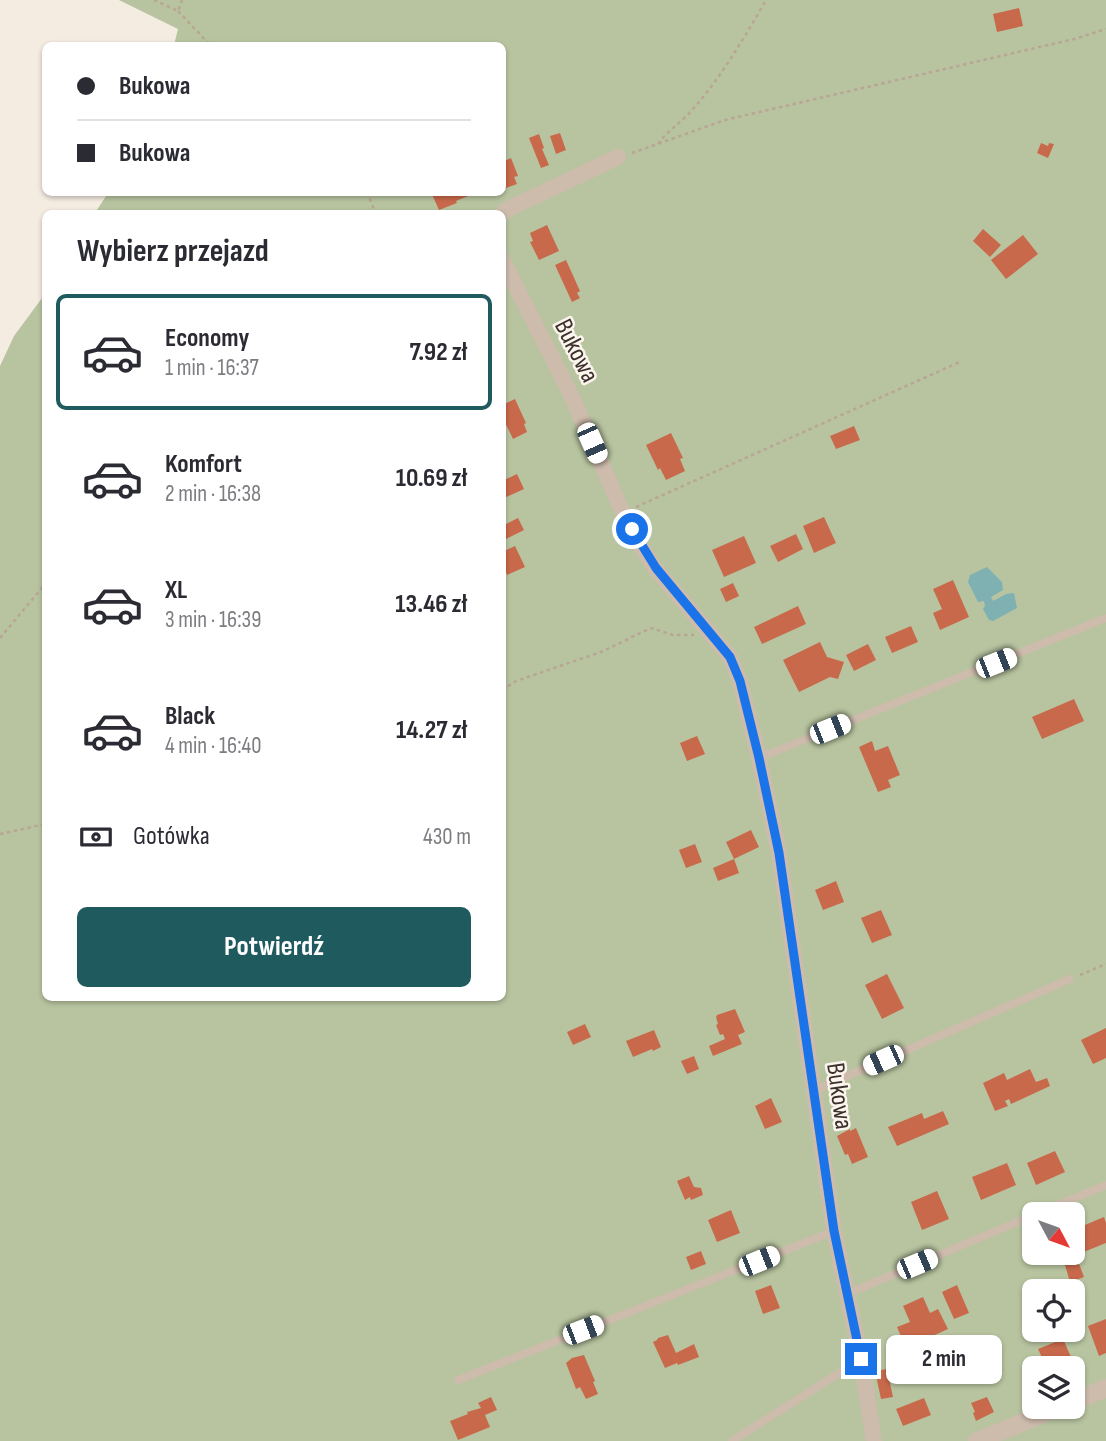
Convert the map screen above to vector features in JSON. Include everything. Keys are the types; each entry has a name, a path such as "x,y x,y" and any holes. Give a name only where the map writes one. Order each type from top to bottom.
{"street":[{"path":"506,210 618,157"},
{"name":"Bukowa","path":"506,267 572,397 640,545 730,657 740,681 779,853 834,1231 861,1359 874,1441"},
{"path":"1085,1397 1106,1388"},
{"path":"977,1441 1031,1419"}],"lane":[{"path":"759,758 1106,618"},
{"path":"813,1091 1070,979"},
{"path":"1066,1202 1106,1185"},
{"path":"847,1294 1022,1220"},
{"path":"458,1380 834,1231"},
{"path":"732,1441 861,1359"}],"path":[{"path":"154,0 178,11 207,42"},
{"path":"178,11 183,0"},
{"path":"658,144 665,133 692,111 730,61 766,0"},
{"path":"618,157 725,120 1074,40 1106,29"},
{"path":"623,513 962,361"},
{"path":"0,638 42,588"},
{"path":"506,687 516,681 601,652 651,628 673,635 690,636 710,631"},
{"path":"0,834 42,825"},
{"path":"1070,979 1106,964"}],"green space":[{"path":"119,0 1106,0 1106,1441 0,1441 0,366 14,336 42,298 42,1001 506,1001 506,210 97,210 106,196 506,196 506,42 175,42 178,29"}],"water":[{"path":"987,567 1002,582 1003,590 991,597 993,601 1014,593 1017,608 993,621 989,620 983,609 984,601 978,602 968,582 970,575"}],"building":[{"path":"1019,8 1023,26 997,32 993,14"},
{"path":"560,133 566,150 556,154 550,136"},
{"path":"539,134 549,165 541,168 529,138"},
{"path":"1041,143 1048,146 1049,143 1054,144 1048,158 1037,153"},
{"path":"511,158 518,176 514,177 517,184 506,188 506,160"},
{"path":"433,196 468,196 456,201 457,203 439,210"},
{"path":"547,225 559,251 539,260 530,242 533,241 530,233"},
{"path":"983,229 1001,245 990,257 973,241"},
{"path":"1023,235 1038,254 1006,279 991,260"},
{"path":"566,260 580,291 577,293 580,298 572,302 555,265"},
{"path":"515,399 526,423 527,432 513,439 506,424 506,403"},
{"path":"854,426 860,440 836,449 830,436"},
{"path":"671,433 683,458 680,459 685,471 666,480 646,445"},
{"path":"517,474 524,489 506,497 506,479"},
{"path":"824,517 836,543 814,553 803,526"},
{"path":"518,518 524,530 506,539 506,524"},
{"path":"796,534 803,549 778,562 770,546"},
{"path":"744,536 756,563 724,577 712,550"},
{"path":"515,546 525,567 507,575 506,550"},
{"path":"953,580 969,617 940,630 933,613 942,609 933,589"},
{"path":"733,583 739,596 726,602 720,589"},
{"path":"798,606 806,624 762,644 754,627"},
{"path":"911,626 918,642 892,653 885,637"},
{"path":"820,642 827,657 844,662 838,679 830,677 799,692 783,660"},
{"path":"868,644 876,660 854,671 846,655"},
{"path":"1074,699 1084,721 1042,739 1032,717"},
{"path":"697,736 705,754 687,761 680,743"},
{"path":"872,741 875,751 888,746 900,775 888,780 891,787 878,792 859,747"},
{"path":"751,830 759,847 734,859 726,842"},
{"path":"695,844 702,862 686,868 679,850"},
{"path":"734,859 739,873 718,881 713,868"},
{"path":"836,881 844,902 823,910 815,890"},
{"path":"881,910 892,935 872,943 861,918"},
{"path":"887,974 904,1008 882,1019 865,985"},
{"path":"735,1009 745,1032 738,1035 742,1044 713,1056 709,1046 725,1039 723,1034 720,1035 716,1017"},
{"path":"585,1024 591,1037 573,1045 567,1032"},
{"path":"1106,1028 1106,1058 1093,1064 1081,1040"},
{"path":"654,1030 661,1047 633,1057 626,1041"},
{"path":"694,1056 699,1069 687,1074 681,1061"},
{"path":"1030,1069 1036,1082 1047,1078 1050,1086 1011,1104 1009,1099 1005,1101 1008,1106 995,1111 983,1083 1004,1073 1007,1080"},
{"path":"771,1098 782,1122 765,1129 755,1106"},
{"path":"943,1111 949,1124 897,1146 888,1127 922,1113 924,1119"},
{"path":"856,1128 868,1157 852,1164 837,1136"},
{"path":"1055,1151 1065,1172 1036,1185 1027,1163"},
{"path":"1007,1163 1016,1185 981,1200 972,1177"},
{"path":"689,1176 694,1187 701,1188 703,1195 685,1200 677,1181"},
{"path":"937,1191 949,1219 922,1230 911,1202"},
{"path":"731,1210 740,1233 717,1242 708,1220"},
{"path":"1104,1217 1106,1243 1085,1251 1085,1225"},
{"path":"701,1251 706,1264 691,1270 686,1257"},
{"path":"1065,1265 1080,1265 1084,1277 1069,1279"},
{"path":"771,1285 780,1308 763,1314 755,1291"},
{"path":"957,1285 969,1313 954,1319 942,1292"},
{"path":"923,1297 930,1313 938,1309 948,1329 906,1348 897,1327 910,1322 903,1306"},
{"path":"1106,1319 1106,1353 1099,1356 1088,1326"},
{"path":"668,1335 676,1353 694,1344 699,1357 665,1368 653,1342"},
{"path":"1056,1342 1064,1342 1071,1356 1041,1356 1038,1349"},
{"path":"584,1355 598,1394 586,1399 580,1387 576,1389 566,1363 572,1358"},
{"path":"887,1369 893,1397 881,1399 875,1371"},
{"path":"491,1397 497,1410 485,1415 490,1427 458,1440 450,1421 481,1408 478,1403"},
{"path":"987,1397 994,1412 976,1421 971,1403"},
{"path":"924,1398 931,1415 903,1426 896,1409"}],"route":[{"path":"632,529 656,568 730,657 740,681 779,853 834,1231 861,1359"}]}
